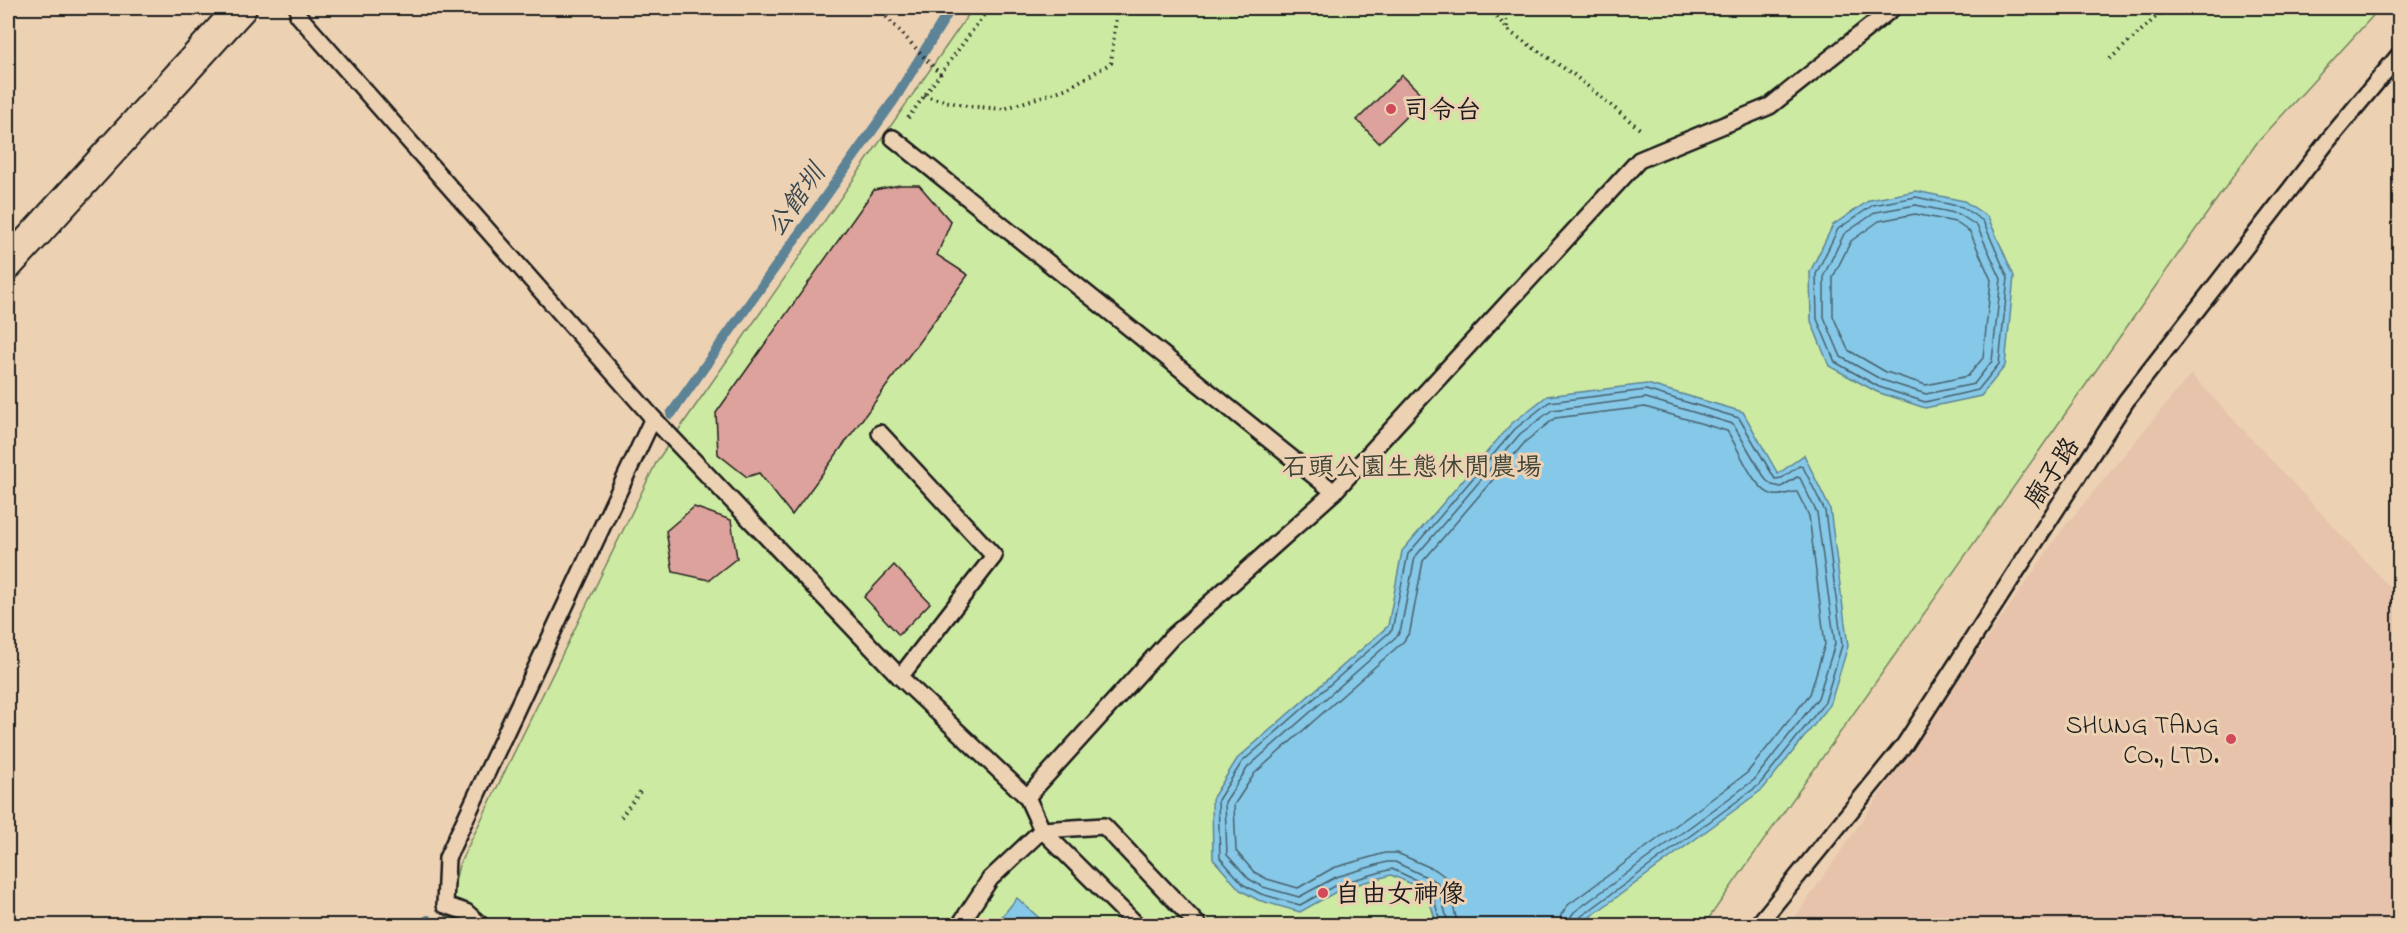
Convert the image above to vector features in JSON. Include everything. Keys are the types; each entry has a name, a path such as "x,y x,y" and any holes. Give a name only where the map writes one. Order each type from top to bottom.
{"street":[{"path":"8,264 241,8"}],"lane":[{"path":"1027,796 1172,637 1334,492 1639,160 1770,106 1893,8"},
{"path":"298,15 653,417 900,677 1027,796 1042,830 1138,926"},
{"name":"廍子路","path":"1757,926 1905,744 2126,401 2330,138 2400,54"},
{"path":"893,138 1334,492"},
{"path":"480,925 466,912 445,904 447,858 653,417"},
{"path":"880,433 994,556 900,677"},
{"path":"959,926 990,879 1042,830 1104,826 1199,926"}],"path":[{"path":"878,8 941,75"},
{"path":"893,138 989,8"},
{"path":"924,96 967,106 1003,109 1068,88 1111,63 1117,8"},
{"path":"1489,8 1510,32 1574,75 1665,150"},
{"path":"1504,8 1510,32"},
{"path":"2110,59 2166,8"},
{"path":"621,817 642,789"}],"shaded area":[{"path":"2191,374 2399,597 2399,925 1790,925 2062,530"}],"green space":[{"name":"石頭公園生態休閒農場","path":"973,8 2380,8 2256,144 1704,925 444,926 459,865 657,461"}],"water":[{"path":"1916,191 1964,201 1988,217 2014,276 2005,366 1981,396 1925,408 1877,392 1829,366 1811,321 1810,272 1833,225 1870,200"},
{"path":"1647,384 1743,412 1778,474 1804,455 1830,509 1848,646 1830,705 1763,789 1579,925 1437,925 1426,890 1391,875 1341,889 1300,912 1258,900 1240,890 1213,859 1212,799 1237,759 1388,626 1402,551 1511,424 1547,396"},
{"path":"1017,898 1047,925 995,925"}],"building":[{"name":"司令台","path":"1402,75 1425,98 1379,143 1357,120"},
{"path":"900,185 919,185 951,222 937,255 968,275 792,515 759,473 747,477 718,454 716,413 874,190"},
{"path":"694,507 731,520 737,558 709,580 673,572 666,531"},
{"path":"894,565 930,603 899,635 864,597"}],"waterway":[{"name":"公館圳","path":"671,414 894,100 951,8"},
{"name":"公館圳","path":"419,926 428,920"}],"place":[{"name":"司令台","path":"1391,109"},
{"name":"SHUNG TANG CO., LTD.","path":"2231,739"},
{"name":"自由女神像","path":"1323,893"}]}
